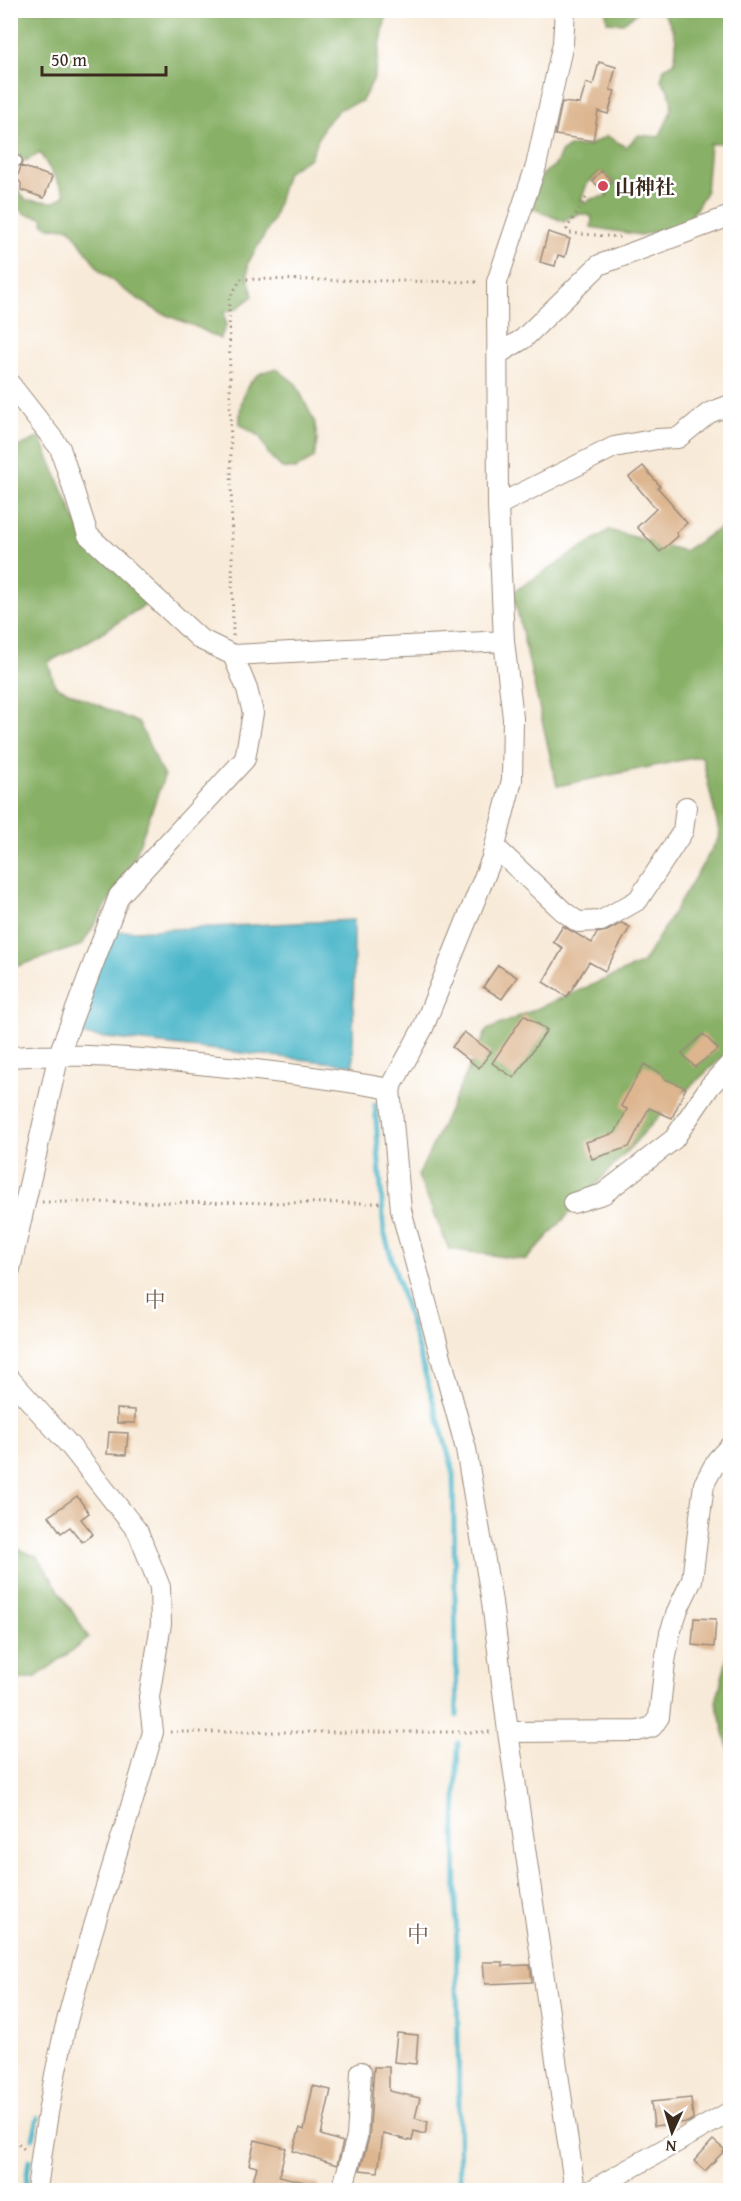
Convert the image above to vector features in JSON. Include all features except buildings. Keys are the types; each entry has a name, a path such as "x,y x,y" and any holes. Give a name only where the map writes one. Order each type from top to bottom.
{"street":[{"path":"565,10 563,43 536,165 497,282 498,505 504,641 513,718 512,780 495,847 423,1028 390,1089 401,1210 466,1449 492,1602 508,1732 575,2190"},
{"path":"498,354 523,339 599,265 730,216"},
{"path":"10,384 60,448 88,535 200,639 233,655 504,641"},
{"path":"498,505 614,447 657,439 678,438 709,413 730,405"},
{"path":"10,1269 59,1054 119,896 245,759 253,713 247,689 233,655"},
{"path":"495,847 578,922 601,921 638,900 682,831 686,807"},
{"path":"10,1057 59,1054 164,1061 323,1077 390,1089"},
{"path":"573,1203 603,1194 674,1139 710,1086 730,1064"},
{"path":"10,1379 71,1447 138,1532 160,1587 161,1624 149,1697 153,1732 64,2034 47,2115 37,2190"},
{"path":"508,1732 638,1731 652,1727 659,1717 670,1633 678,1609 692,1580 704,1484 717,1460 730,1446"},
{"path":"342,2190 357,2137 362,2072"},
{"path":"592,2190 730,2112"}],"path":[{"path":"586,198 567,229 569,233 625,237 637,241 646,248"},
{"path":"233,655 229,299 241,279 497,282"},
{"path":"25,1202 374,1203"},
{"path":"153,1732 508,1732"},
{"path":"10,2135 23,2149 29,2151"}],"green space":[{"path":"11,11 387,11 374,78 362,101 340,109 324,126 310,158 287,172 273,220 248,263 248,277 253,296 236,309 224,312 226,326 220,339 159,312 124,290 100,271 70,228 48,227 43,223 44,218 25,214 12,203 11,165 15,167 15,185 26,200 55,202 66,195 40,153 26,161 11,152"},
{"path":"606,11 639,11 623,23 607,22"},
{"path":"639,11 730,11 730,142 710,144 706,192 686,225 640,235 591,227 592,217 584,214 574,216 564,222 534,209 534,200 542,175 555,165 562,151 571,146 587,146 607,136 626,147 639,135 659,137 672,102 661,80 664,68 674,63 676,49 674,31 663,13","holes":["601,171 612,181 606,187 607,196 591,199 586,203 581,200 587,184"]},
{"path":"277,369 296,384 315,423 317,441 314,458 295,469 282,468 269,455 260,437 240,424 243,396 252,380 267,371"},
{"path":"40,437 82,535 148,603 82,645 48,662 55,686 139,723 164,777 134,859 82,945 11,968 11,450"},
{"path":"730,522 730,1050 663,1112 526,1260 449,1249 418,1176 487,1030 643,963 720,836 702,756 557,786 513,592 609,530 684,551"},
{"path":"11,1546 38,1557 89,1638 36,1677 11,1681"},
{"path":"730,1646 730,1755 716,1702"}],"water":[{"path":"354,920 353,1065 72,1034 111,932"}],"waterway":[{"path":"375,1104 384,1232 453,1470 457,1716"},
{"path":"458,1743 455,1825 460,2190"},
{"path":"33,2138 38,2118"},
{"path":"25,2190 29,2160"}],"place":[{"name":"山神社","path":"603,186"}],"district":[{"name":"中","path":"155,1299"},
{"name":"中","path":"418,1934"}]}
